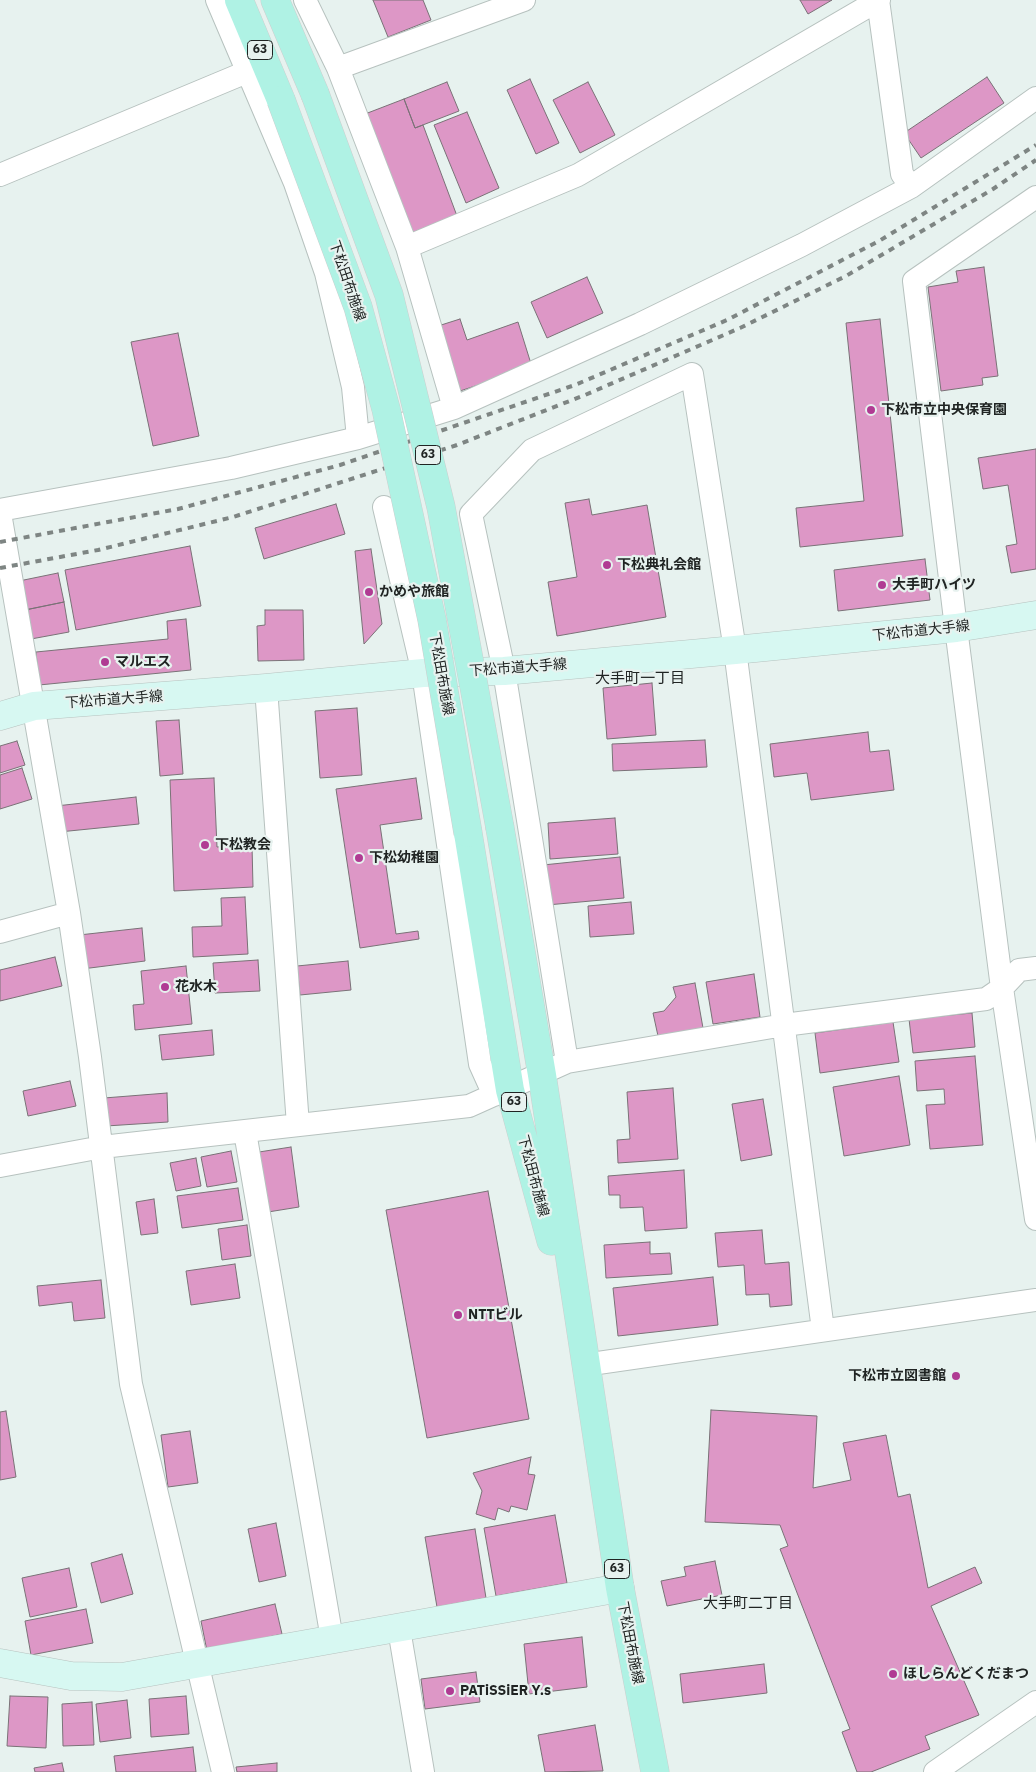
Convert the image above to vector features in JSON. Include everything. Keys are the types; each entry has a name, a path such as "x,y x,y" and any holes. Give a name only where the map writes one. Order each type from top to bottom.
{"main road":[{"name":"下松田布施線","path":"239,0 281,100 358,306 386,409 432,620 468,833 502,1092 584,1365"},
{"name":"下松田布施線","path":"275,0 315,94 389,295 441,507 500,828 542,1075 584,1365 620,1588 655,1772"}],"street":[{"path":"217,0 249,71 294,183 326,274 353,387 358,438"},
{"path":"305,0 338,68 407,247 454,408"},
{"path":"338,68 524,0"},
{"path":"407,247 578,175 879,0 902,174 911,187"},
{"path":"0,175 249,71"},
{"path":"223,1772 196,1665 132,1384 102,1147 69,913 0,511 230,468 358,438 454,408 640,324 802,245 911,187 1036,98"},
{"path":"1036,197 914,281 1002,988 1036,1219"},
{"path":"567,1062 504,671 471,514 532,450 692,374 736,650 823,1330"},
{"path":"384,507 423,673 480,1064 502,1092"},
{"name":"下松市道大手線","path":"0,716 34,706 266,688 423,673 504,671 736,650 956,628 1036,615"},
{"path":"266,688 298,1125"},
{"path":"0,932 69,913"},
{"path":"0,1166 102,1147 469,1106 542,1075 567,1062 784,1025 986,999 1002,988 1019,970 1036,968"},
{"path":"245,1132 332,1639"},
{"path":"584,1365 1036,1300"},
{"path":"0,1664 80,1676 122,1677 620,1588"},
{"path":"399,1629 422,1772"},
{"path":"935,1772 1036,1702"}],"building":[{"path":"373,0 423,0 431,20 388,37"},
{"path":"800,0 832,0 808,14"},
{"path":"987,77 1004,103 921,158 904,133"},
{"path":"530,79 559,143 536,154 507,90"},
{"path":"447,82 459,111 415,128 404,99"},
{"path":"588,82 615,135 580,153 553,100"},
{"path":"404,99 415,128 423,125 457,216 409,234 365,114"},
{"path":"467,112 499,188 466,203 434,125"},
{"path":"984,267 998,376 982,378 983,385 941,391 928,287 958,282 956,271"},
{"path":"587,277 603,313 547,338 531,302"},
{"path":"460,319 467,340 518,322 532,367 460,391 438,326"},
{"path":"880,319 903,536 800,547 796,508 864,501 846,323"},
{"path":"178,333 199,436 153,446 131,342"},
{"path":"1036,449 1036,569 1011,573 1006,546 1017,544 1008,485 983,489 978,458"},
{"path":"589,499 592,515 647,505 666,617 557,636 548,582 577,577 565,503"},
{"path":"336,504 345,534 264,559 255,528"},
{"path":"190,546 201,606 76,630 65,570"},
{"path":"371,549 382,624 364,644 355,551"},
{"name":"大手町ハイツ","path":"925,559 930,600 838,611 834,570"},
{"path":"58,573 64,602 25,610 19,581"},
{"path":"64,602 69,632 31,639 25,610"},
{"path":"265,610 303,610 304,660 258,661 257,626 265,625"},
{"path":"186,619 191,670 39,685 36,652 168,639 167,621"},
{"path":"652,683 656,735 607,739 603,688"},
{"path":"357,708 362,775 320,778 315,711"},
{"path":"179,720 183,774 160,776 156,721"},
{"path":"868,732 870,752 889,750 894,790 811,800 807,773 774,777 770,744"},
{"path":"705,740 707,767 613,771 612,744"},
{"path":"17,741 25,765 0,773 0,746"},
{"path":"22,768 32,799 0,809 0,775"},
{"path":"214,778 217,847 252,845 253,887 174,891 170,780"},
{"path":"416,778 422,819 380,825 396,934 418,931 419,939 360,948 336,789"},
{"path":"136,797 139,824 59,832 56,806"},
{"path":"615,818 618,854 550,859 548,823"},
{"path":"620,857 624,898 547,905 543,865"},
{"path":"245,897 248,954 193,957 192,927 222,926 221,898"},
{"path":"631,902 634,934 590,937 588,906"},
{"path":"142,928 145,961 82,969 79,935"},
{"path":"55,957 62,986 0,1001 0,970"},
{"path":"258,960 260,991 215,993 213,963"},
{"path":"348,961 351,990 300,995 297,966"},
{"name":"花水木","path":"186,966 192,1024 135,1030 133,1005 144,1004 141,971"},
{"path":"754,974 760,1017 713,1024 706,982"},
{"path":"695,983 703,1028 658,1036 653,1013 664,1011 676,997 673,987"},
{"path":"972,1013 975,1047 913,1053 909,1019"},
{"path":"893,1022 899,1062 820,1073 815,1033"},
{"path":"212,1030 214,1055 162,1060 159,1035"},
{"path":"975,1056 983,1145 930,1149 926,1105 945,1104 944,1089 917,1091 915,1061"},
{"path":"899,1076 910,1145 844,1156 833,1087"},
{"path":"70,1081 76,1106 28,1116 23,1091"},
{"path":"673,1088 678,1159 618,1163 617,1140 630,1139 627,1092"},
{"path":"167,1093 168,1122 106,1126 104,1098"},
{"path":"763,1099 772,1155 741,1161 732,1104"},
{"path":"291,1147 299,1207 268,1212 259,1152"},
{"path":"231,1151 237,1182 207,1187 201,1157"},
{"path":"196,1158 201,1186 176,1191 170,1163"},
{"path":"684,1170 687,1228 645,1231 643,1207 620,1208 620,1195 609,1195 608,1176"},
{"path":"238,1188 243,1220 182,1228 177,1196"},
{"name":"NTTビル","path":"488,1191 529,1419 427,1438 386,1210"},
{"path":"154,1199 158,1233 141,1235 136,1202"},
{"path":"247,1225 251,1256 222,1260 218,1229"},
{"path":"762,1230 765,1264 789,1262 792,1305 770,1307 769,1294 746,1295 744,1265 718,1267 715,1233"},
{"path":"650,1242 650,1254 670,1253 672,1274 606,1278 604,1245"},
{"path":"235,1264 240,1298 191,1305 186,1271"},
{"path":"713,1277 718,1325 618,1336 613,1288"},
{"path":"101,1280 105,1318 74,1321 72,1302 39,1306 37,1286"},
{"path":"711,1410 817,1416 813,1488 851,1480 843,1443 886,1435 898,1497 910,1494 928,1588 975,1567 982,1583 931,1606 979,1715 925,1736 930,1749 871,1772 857,1772 842,1732 850,1729 780,1549 788,1546 780,1525 705,1522"},
{"path":"6,1411 16,1477 0,1480 0,1412"},
{"path":"190,1431 198,1483 168,1487 161,1435"},
{"path":"531,1457 528,1474 535,1475 527,1510 511,1506 509,1512 498,1508 495,1520 476,1514 482,1491 473,1473"},
{"path":"555,1515 567,1583 496,1596 484,1528"},
{"path":"276,1523 286,1576 259,1582 248,1529"},
{"path":"475,1529 486,1598 437,1607 425,1537"},
{"path":"122,1554 133,1594 101,1603 91,1563"},
{"path":"715,1561 722,1595 667,1606 661,1581 686,1576 684,1567"},
{"path":"69,1568 77,1607 30,1617 22,1578"},
{"path":"275,1604 282,1634 207,1651 201,1621"},
{"path":"86,1609 93,1643 31,1655 25,1621"},
{"path":"582,1637 587,1687 529,1694 524,1644"},
{"path":"764,1664 767,1693 683,1703 680,1674"},
{"name":"PATiSSiER Y.s","path":"476,1672 480,1702 425,1709 421,1679"},
{"path":"10,1696 48,1697 46,1748 7,1746"},
{"path":"186,1696 189,1734 151,1737 149,1699"},
{"path":"127,1700 131,1738 100,1742 96,1704"},
{"path":"92,1702 94,1745 63,1746 62,1704"},
{"path":"595,1725 603,1771 545,1772 538,1735"},
{"path":"193,1747 196,1772 116,1772 114,1756"},
{"path":"62,1763 64,1772 35,1772 34,1768"},
{"path":"277,1763 277,1772 237,1772 236,1767"}],"railway":[{"path":"0,542 178,509 340,465 575,385 727,320 879,241 1036,145"},
{"path":"0,568 98,550 233,517 457,445 585,395 740,328 846,276 993,189 1036,160"}],"place":[{"name":"下松市立中央保育園","path":"871,410"},
{"name":"下松典礼会館","path":"607,565"},
{"name":"大手町ハイツ","path":"882,585"},
{"name":"かめや旅館","path":"369,592"},
{"name":"マルエス","path":"105,662"},
{"name":"下松教会","path":"205,845"},
{"name":"下松幼稚園","path":"359,858"},
{"name":"花水木","path":"165,987"},
{"name":"NTTビル","path":"458,1315"},
{"name":"下松市立図書館","path":"956,1376"},
{"name":"ほしらんどくだまつ","path":"893,1674"},
{"name":"PATiSSiER Y.s","path":"450,1691"}],"district":[{"name":"大手町一丁目","path":"640,679"},
{"name":"大手町二丁目","path":"748,1604"}]}
